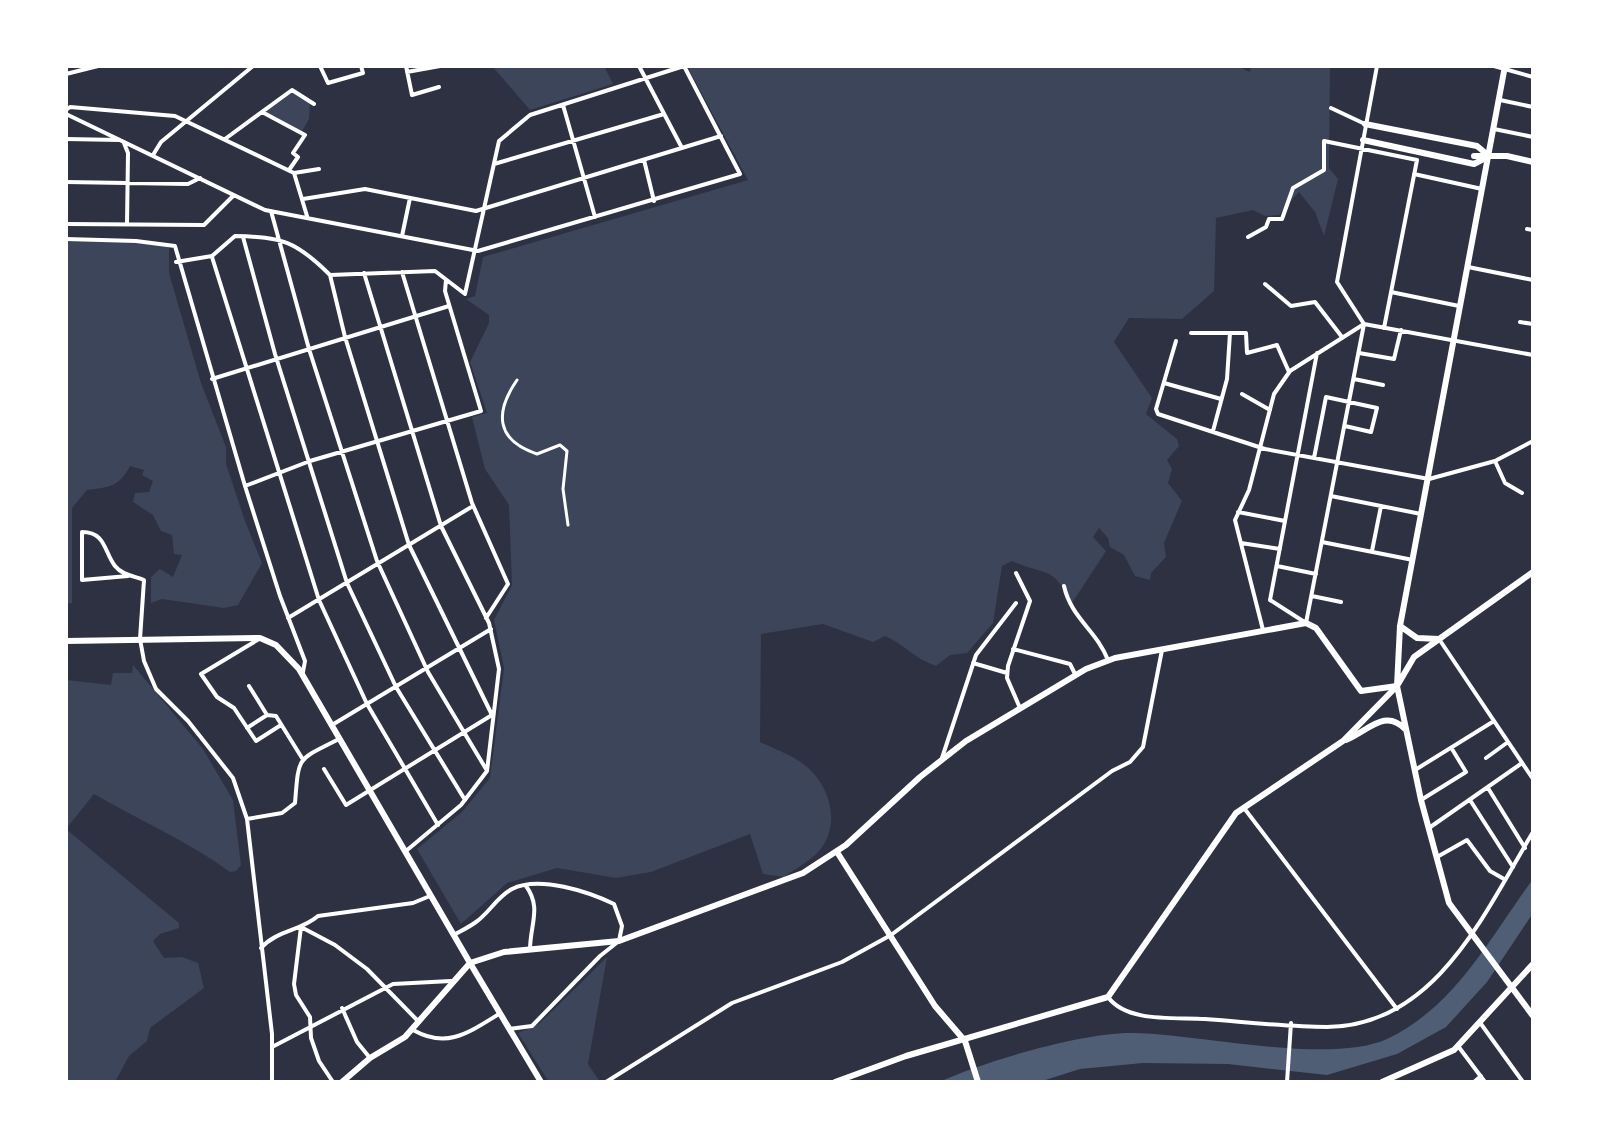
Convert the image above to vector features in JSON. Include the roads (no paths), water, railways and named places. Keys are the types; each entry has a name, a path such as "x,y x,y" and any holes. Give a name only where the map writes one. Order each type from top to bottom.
{"street":[{"path":"66,74 98,66"},
{"path":"153,155 161,142 253,66"},
{"path":"320,66 328,83 363,73 361,66"},
{"path":"439,87 412,95 407,69 440,66"},
{"path":"639,66 682,148"},
{"path":"319,169 292,172 175,116 70,107 66,112 271,211 478,251 740,174 684,66 530,115 499,141 478,251 465,294 435,271 330,275"},
{"path":"1306,623 1364,324 1337,282 1377,66"},
{"path":"1494,66 1533,77"},
{"path":"1505,69 1400,626 1397,686 1435,859 1449,903 1533,1016"},
{"path":"225,139 292,90 314,104"},
{"path":"1500,100 1533,107"},
{"path":"563,105 595,217"},
{"path":"1331,108 1365,124 1477,146 1489,156"},
{"path":"262,112 305,135 293,153 298,157 292,172 307,218"},
{"path":"494,164 664,114"},
{"path":"1494,129 1533,137"},
{"path":"303,199 365,189 476,211 721,136"},
{"path":"66,139 123,140"},
{"path":"123,140 128,153 127,224"},
{"path":"1248,237 1266,227 1269,219 1282,219 1293,188 1324,170 1324,141 1362,144 1474,164 1489,156"},
{"path":"1362,144 1417,160 1384,328"},
{"path":"1474,156 1507,156 1533,162"},
{"path":"644,160 654,201"},
{"path":"1414,174 1482,189"},
{"path":"66,182 188,184 200,178"},
{"path":"66,224 204,225 234,195"},
{"path":"402,236 410,198"},
{"path":"271,211 309,349 379,564 426,668 487,771"},
{"path":"176,262 212,256 235,236 276,238 295,246 330,275 345,337 409,545 457,649 492,715"},
{"path":"243,236 347,583 396,687 465,800"},
{"path":"66,239 105,239 175,246 176,262 245,486 305,661 302,675"},
{"path":"212,256 319,600 367,704 438,825"},
{"path":"1468,267 1533,280"},
{"path":"402,272 473,506 508,584 486,618"},
{"path":"364,273 441,526 491,629 499,669 487,771 465,800 406,851"},
{"path":"245,486 278,471 481,411 449,306 446,280"},
{"path":"1265,284 1291,306 1315,302 1342,337"},
{"path":"1391,292 1461,307"},
{"path":"212,379 449,306"},
{"path":"1520,322 1533,324"},
{"path":"1263,631 1235,520 1249,490 1274,394 1289,372 1364,324 1533,355"},
{"path":"1359,353 1394,359 1401,330"},
{"path":"1191,333 1246,333 1247,353 1277,345 1289,372"},
{"path":"1213,431 1221,399 1230,333"},
{"path":"1176,341 1158,414 1260,447 1429,479 1495,461 1533,441"},
{"path":"1317,353 1270,600 1316,628 1361,691 1397,686"},
{"path":"1354,379 1383,385"},
{"path":"517,380 501,408 501,422 522,449 537,454 560,445 567,451 563,489 568,525"},
{"path":"1164,383 1221,399"},
{"path":"1242,394 1270,410"},
{"path":"1314,459 1326,397 1377,408 1371,432 1345,426"},
{"path":"1495,461 1505,483 1522,493"},
{"path":"1331,496 1421,514"},
{"path":"288,618 473,506"},
{"path":"1372,551 1381,506"},
{"path":"1238,512 1285,521"},
{"path":"128,576 116,567 101,540 90,532 82,532 82,580 128,576 144,580 140,639 144,661 156,689 188,721 233,778 247,819 272,1047 272,1082"},
{"path":"1322,542 1413,560"},
{"path":"1241,543 1280,549"},
{"path":"1277,566 1316,574"},
{"path":"1343,741 1397,686 1414,657 1533,572"},
{"path":"1016,573 1030,601 1007,673 1020,708"},
{"path":"1064,586 1068,606 1104,650 1108,660"},
{"path":"1312,596 1341,602"},
{"path":"940,762 973,663 986,638 1016,603"},
{"path":"342,1082 370,1058 413,1030 451,981 470,963 504,952 619,941 795,877 837,852 940,762 1075,674 1108,660 1306,623"},
{"path":"1400,626 1417,638 1439,639"},
{"path":"332,726 491,629"},
{"path":"260,638 201,674 217,697 234,708 256,741 281,725"},
{"path":"66,641 260,638 276,645 302,675 541,1082"},
{"path":"1439,639 1533,779"},
{"path":"1013,649 1070,664 1075,674"},
{"path":"606,1082 732,1003 842,962 891,935 1138,755 1143,747 1162,650"},
{"path":"973,663 1007,673"},
{"path":"249,686 267,715"},
{"path":"247,728 267,715 276,716 302,758"},
{"path":"324,769 346,805 492,715"},
{"path":"835,1082 906,1056 1108,997 1236,813 1343,741 1387,718 1395,720 1406,730"},
{"path":"1414,770 1494,721"},
{"path":"247,819 282,813 295,803 297,768 302,758 339,739"},
{"path":"1486,758 1508,742"},
{"path":"1421,800 1466,772 1452,749"},
{"path":"1428,829 1522,763"},
{"path":"1488,787 1526,850"},
{"path":"1470,800 1513,867"},
{"path":"1244,808 1397,1009"},
{"path":"1108,997 1117,1009 1135,1014 1328,1027 1385,1017 1431,984 1473,939 1504,879 1526,850 1533,832"},
{"path":"1435,859 1467,840 1490,871 1504,879"},
{"path":"1526,850 1533,850"},
{"path":"837,852 935,1006 965,1041 978,1082"},
{"path":"454,935 477,922 499,898 515,887 540,885 596,895 614,904 622,926 619,941 600,956 532,1026 508,1029"},
{"path":"526,886 535,899 537,912 530,950"},
{"path":"261,948 269,939 301,927 318,916 413,903 432,896"},
{"path":"301,927 335,945 388,987 419,1022"},
{"path":"301,927 294,984 311,1025 311,1038 319,1061 333,1082"},
{"path":"1382,1082 1458,1046 1513,990 1533,964"},
{"path":"272,1047 342,1008 388,987 415,982 451,981"},
{"path":"342,1008 357,1042 370,1058"},
{"path":"413,1030 428,1038 455,1040 499,1014"},
{"path":"1287,1082 1291,1023"},
{"path":"1481,1024 1523,1082"},
{"path":"1458,1046 1485,1082"},
{"path":"1474,1082 1481,1076"}]}
